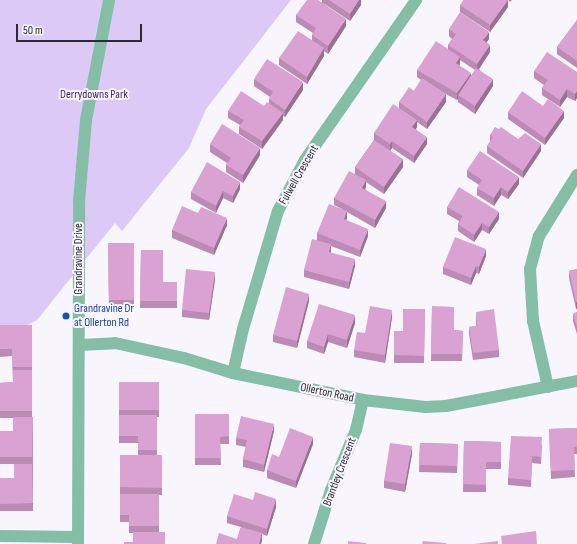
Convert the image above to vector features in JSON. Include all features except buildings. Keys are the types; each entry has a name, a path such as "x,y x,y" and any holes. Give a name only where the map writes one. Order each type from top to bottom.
{"street":[{"name":"Grandravine Drive","path":"78,541 80,345 78,226 84,133 109,0"},
{"name":"Fulwell Crescent","path":"233,373 243,329 278,211 305,160 416,0"},
{"path":"548,387 533,322 530,270 539,236 577,175"},
{"name":"Ollerton Road","path":"80,345 115,343 184,358 233,373 363,400 426,406 446,406 577,381"},
{"name":"Brantley Crescent","path":"314,544 332,490 356,430 363,400"},
{"path":"0,536 78,541"}],"green space":[{"name":"Derrydowns Park","path":"0,0 291,0 206,109 189,148 122,231 115,223 37,320 0,339"}],"place":[{"name":"Grandravine Dr at Ollerton Rd","path":"66,316"}]}
